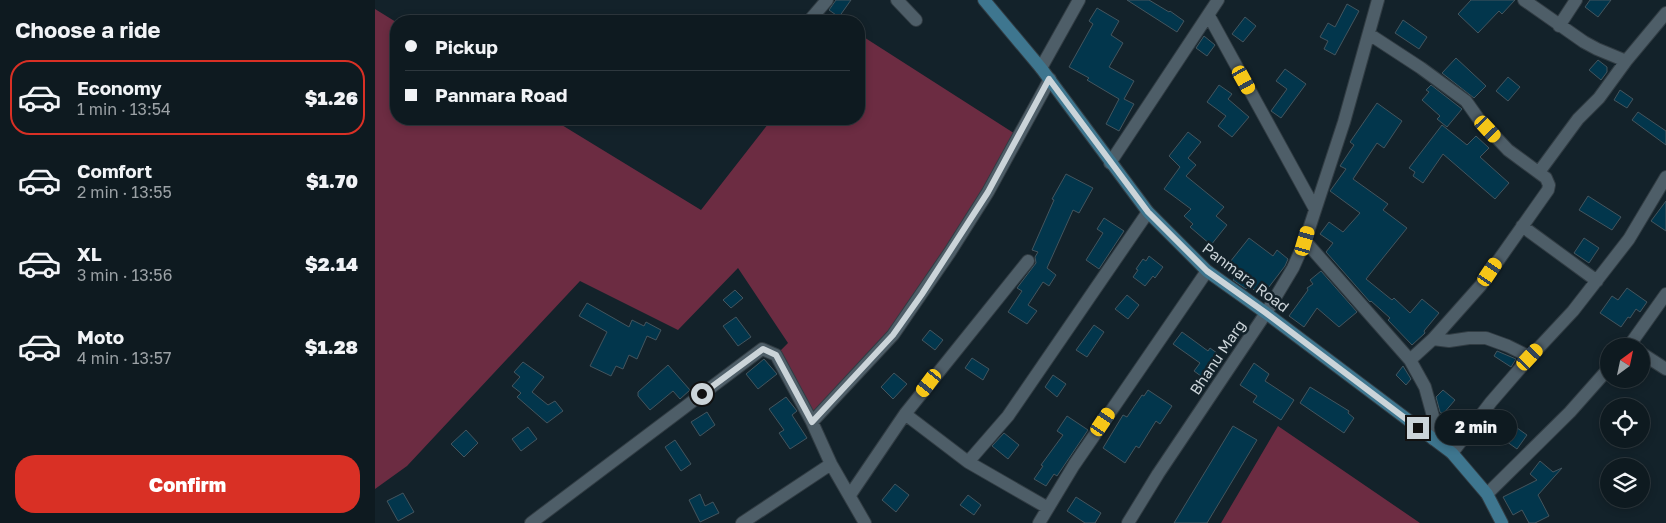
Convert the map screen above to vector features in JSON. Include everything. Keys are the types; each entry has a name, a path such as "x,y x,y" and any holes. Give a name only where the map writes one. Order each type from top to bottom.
{"street":[{"path":"814,15 827,0"},
{"path":"897,0 916,20"},
{"name":"Panmara Road","path":"984,0 1041,68 1148,212 1207,271 1452,453 1487,494 1502,523"},
{"path":"1041,68 1079,0"},
{"path":"1110,163 1218,0"},
{"name":"Bhanu Marg","path":"1128,523 1158,474 1266,313 1293,268 1305,241 1344,122 1378,0"},
{"path":"1524,0 1559,26 1597,49 1626,61"},
{"path":"1559,26 1577,0"},
{"path":"1539,172 1579,119 1611,83 1626,61 1666,13"},
{"path":"1209,16 1315,209"},
{"path":"1369,34 1421,68 1466,101 1478,118 1508,150 1547,178 1549,185 1548,190 1481,285 1433,339 1411,360"},
{"path":"812,422 893,335 909,312 988,192 1049,79"},
{"path":"1452,453 1491,402 1573,311 1597,281 1629,239 1666,177"},
{"path":"968,462 1008,416 1148,212"},
{"path":"1522,226 1597,281"},
{"path":"1305,241 1411,360 1425,388 1436,427 1433,439"},
{"path":"850,495 905,414 1028,261"},
{"path":"1039,523 1079,458 1207,271"},
{"path":"1636,338 1666,294"},
{"path":"1433,339 1449,341 1486,338 1530,357"},
{"path":"531,523 763,349 776,355 812,422 831,464 865,523"},
{"path":"1650,359 1666,369"},
{"path":"1487,494 1570,412 1600,378"},
{"path":"905,414 968,462 1047,508"},
{"path":"743,523 831,464"}],"shaded area":[{"path":"375,9 390,18 390,125 562,125 701,210 767,125 865,125 865,38 1020,137 893,335 812,422 776,355 788,343 738,268 678,330 580,281 407,466 375,489"},
{"path":"1278,426 1420,523 1221,523"}],"building":[{"path":"836,0 851,0 840,15 836,15 829,10"},
{"path":"1127,0 1149,0 1184,21 1177,32"},
{"path":"1471,0 1515,0 1502,14 1499,11 1478,33 1458,14"},
{"path":"1590,0 1611,0 1598,17 1585,7"},
{"path":"1347,4 1359,11 1335,55 1324,49 1328,41 1320,37 1328,23 1335,27"},
{"path":"1097,8 1119,21 1111,35 1123,43 1109,67 1134,81 1124,99 1134,104 1119,131 1106,124 1119,99 1087,80 1089,78 1069,67 1093,24 1089,21"},
{"path":"1245,17 1256,26 1243,42 1232,34"},
{"path":"1403,20 1427,37 1419,49 1395,33"},
{"path":"1204,36 1215,45 1207,56 1196,48"},
{"path":"1456,58 1486,86 1474,98 1442,73"},
{"path":"1598,60 1607,67 1607,72 1601,80 1589,70"},
{"path":"1285,69 1306,84 1281,118 1271,111 1287,89 1276,81"},
{"path":"1508,77 1520,87 1508,101 1496,91"},
{"path":"1219,85 1232,94 1228,99 1249,117 1232,137 1218,126 1226,116 1207,102"},
{"path":"1431,85 1462,109 1447,127 1437,119 1440,116 1422,100 1429,92 1426,90"},
{"path":"1620,90 1633,99 1627,108 1614,100"},
{"path":"1377,103 1402,121 1384,148 1377,143 1353,179 1388,204 1383,210 1407,228 1366,279 1392,300 1394,298 1410,313 1422,299 1439,313 1424,331 1425,333 1412,345 1388,320 1390,318 1370,302 1326,252 1333,243 1320,234 1329,222 1343,232 1360,213 1330,191 1346,169 1340,166 1354,145 1350,142"},
{"path":"1638,112 1666,131 1666,145 1632,120"},
{"path":"1442,125 1467,145 1476,136 1489,148 1480,157 1509,183 1495,199 1443,154 1423,183 1413,176 1415,172 1409,168"},
{"path":"1188,132 1201,142 1188,158 1196,165 1186,176 1224,207 1216,216 1227,225 1211,245 1190,227 1193,224 1184,216 1191,209 1164,189 1180,167 1169,156"},
{"path":"1066,174 1093,188 1079,213 1073,210 1047,268 1056,275 1049,286 1043,282 1028,305 1037,311 1027,324 1008,312 1022,291 1017,288 1036,263 1035,257 1038,252 1032,250 1054,200 1052,199"},
{"path":"1588,196 1621,217 1612,230 1579,210"},
{"path":"1666,201 1666,231 1651,221"},
{"path":"1104,218 1124,231 1099,269 1086,260 1103,233 1097,229"},
{"path":"1249,238 1273,256 1277,250 1288,259 1285,266 1262,296 1248,285 1246,289 1233,280 1240,270 1230,262"},
{"path":"1584,238 1599,248 1589,263 1574,253"},
{"path":"1149,256 1163,267 1155,278 1153,276 1145,286 1133,277 1143,259 1146,261"},
{"path":"1321,271 1357,312 1339,327 1317,308 1304,327 1289,316 1308,290 1307,288 1313,284 1310,280"},
{"path":"1627,288 1647,302 1640,312 1636,309 1621,327 1600,313 1612,296 1618,300"},
{"path":"735,290 743,298 731,308 723,300"},
{"path":"1127,295 1139,305 1128,319 1115,309"},
{"path":"587,303 629,327 632,320 644,326 646,322 661,330 656,340 647,336 637,359 629,355 623,369 616,366 611,376 590,366 607,332 579,316"},
{"path":"736,317 751,337 738,346 723,326"},
{"path":"1094,325 1104,332 1087,357 1076,350"},
{"path":"930,330 943,340 935,350 922,340"},
{"path":"1182,332 1208,351 1210,348 1221,356 1205,379 1194,371 1200,363 1173,344"},
{"path":"1497,351 1516,359 1511,367 1494,356"},
{"path":"972,358 989,369 983,380 965,368"},
{"path":"764,359 777,374 758,389 746,374"},
{"path":"523,362 544,377 532,392 548,405 555,401 563,411 547,423 517,397 521,393 512,386 520,377 514,372"},
{"path":"1254,363 1269,374 1265,381 1294,400 1281,420 1253,402 1257,396 1240,385"},
{"path":"668,365 690,390 680,399 673,391 650,410 638,396 638,392"},
{"path":"1403,366 1411,379 1406,385 1396,375"},
{"path":"894,373 907,384 893,399 881,387"},
{"path":"1053,375 1066,384 1057,397 1045,387"},
{"path":"1310,387 1349,411 1348,413 1354,418 1344,433 1300,403"},
{"path":"1148,390 1172,406 1160,424 1156,421 1139,448 1136,446 1125,463 1103,448 1123,415 1127,417 1142,395 1144,396"},
{"path":"1443,390 1455,400 1443,414 1440,412 1436,397"},
{"path":"786,397 797,411 792,415 807,438 790,449 779,433 784,430 769,409"},
{"path":"707,412 715,425 700,436 691,422"},
{"path":"1067,416 1088,430 1057,476 1054,474 1046,486 1034,479 1043,466 1041,465 1063,435 1057,431"},
{"path":"1513,425 1527,435 1517,449 1503,439"},
{"path":"1233,426 1257,440 1207,523 1174,523"},
{"path":"528,427 537,439 521,451 512,439"},
{"path":"466,430 478,443 464,457 451,444"},
{"path":"1004,433 1019,445 1008,459 992,446"},
{"path":"675,440 691,464 681,471 665,447"},
{"path":"1540,461 1553,472 1562,468 1538,495 1549,516 1535,523 1529,523 1522,510 1513,515 1503,497 1537,480 1530,474"},
{"path":"895,484 909,495 896,512 882,500"},
{"path":"403,493 414,512 398,521 387,501"},
{"path":"700,494 705,506 713,502 719,513 700,522 689,500"},
{"path":"968,495 981,505 974,515 960,505"},
{"path":"1076,497 1101,513 1095,523 1085,523 1067,511"}],"route":[{"path":"702,394 763,349 776,355 812,422 893,335 922,294 988,192 1020,137 1049,79 1148,212 1207,271 1266,313 1418,428"}]}
